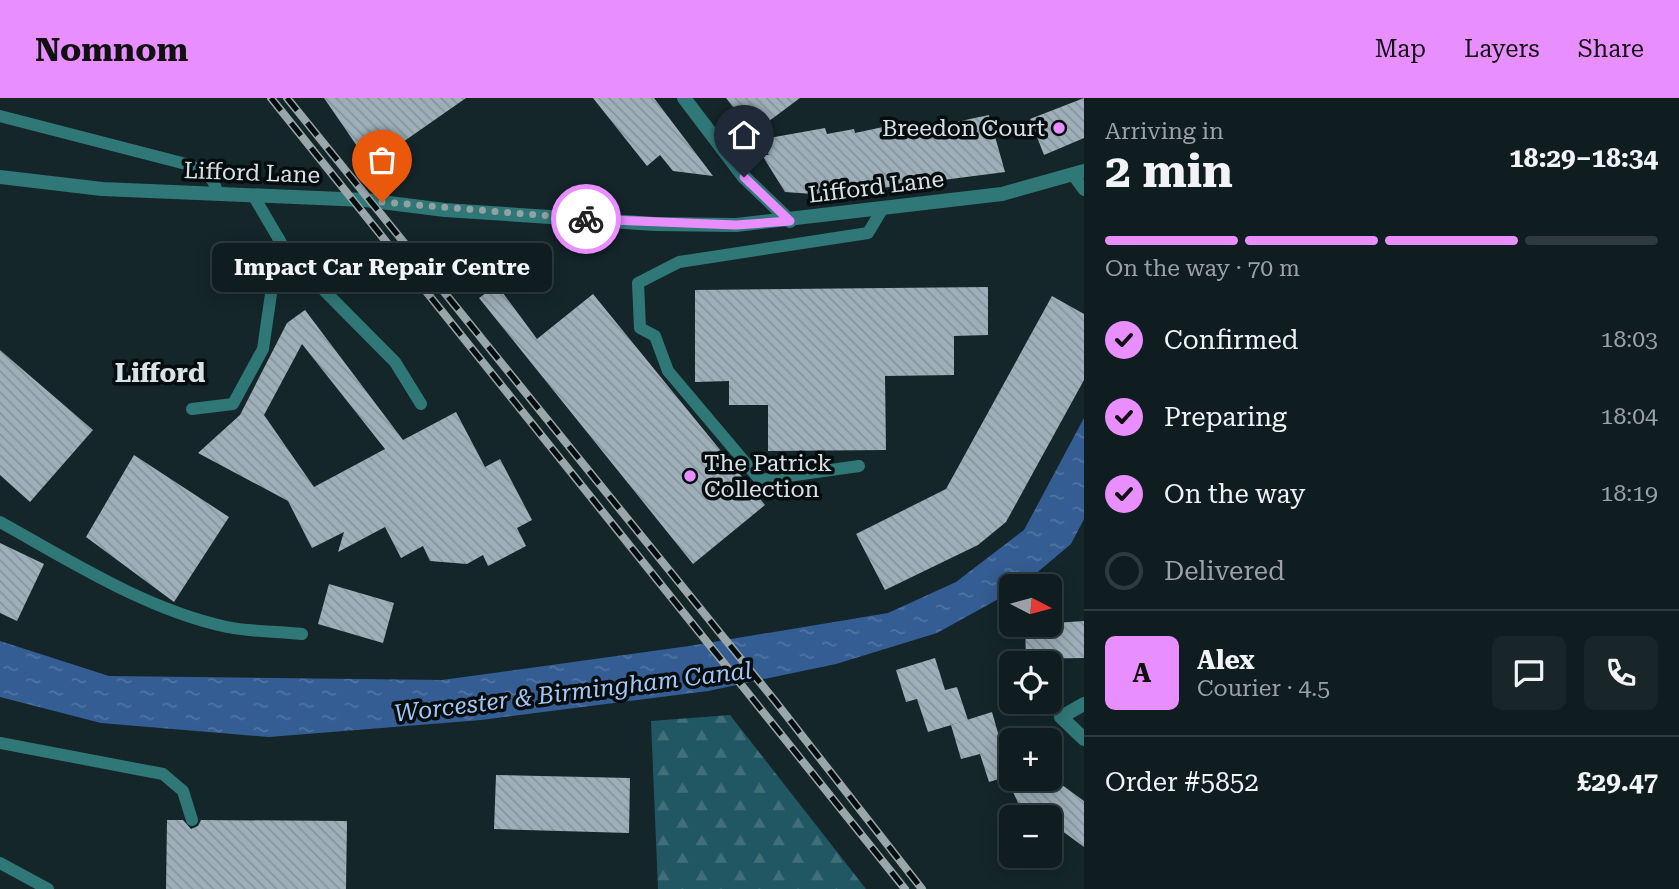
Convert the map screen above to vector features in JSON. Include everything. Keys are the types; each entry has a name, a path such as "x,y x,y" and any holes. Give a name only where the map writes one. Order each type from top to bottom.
{"street":[{"path":"684,98 744,177 790,221"},
{"name":"Lifford Lane","path":"0,177 102,189 365,200 445,210 655,224 736,225 790,221 1002,194 1078,173"},
{"path":"1084,704 1061,717 1084,739"}],"lane":[{"path":"0,116 186,164 212,177 216,182 216,194"},
{"path":"1078,173 1084,190"},
{"path":"253,195 287,253 395,362 421,404"},
{"path":"859,466 761,480 668,371 655,336 640,328 638,283 679,262 868,233 883,208"},
{"path":"192,409 233,404 263,349 279,239"},
{"path":"0,523 83,568 176,612 229,627 302,634"},
{"path":"0,743 163,774 183,792 192,820"},
{"path":"0,863 48,889"}],"green space":[{"path":"730,715 866,889 658,889 651,721"}],"water":[{"name":"Worcester & Birmingham Canal","path":"1084,418 1084,519 1071,544 1035,574 999,574 999,599 937,633 836,664 708,691 481,720 269,737 101,723 0,697 0,641 109,676 442,680 689,646 888,613 956,582 1024,530"}],"building":[{"path":"324,98 466,98 370,165"},
{"path":"593,98 654,98 713,176 673,171 660,155 647,166"},
{"path":"726,98 800,98 753,133"},
{"name":"Breedon Court","path":"1084,98 1084,138 1044,155 1030,119"},
{"path":"989,115 1005,172 827,195 785,192 762,155 769,155 758,140 825,128 827,134 854,129 855,133 911,121 913,131"},
{"path":"497,285 537,339 593,294 765,505 693,564 479,298"},
{"path":"988,287 988,335 954,336 954,375 885,376 886,450 768,451 768,405 729,405 729,381 695,382 695,290"},
{"path":"1052,296 1084,314 1084,380 1006,522 978,545 885,590 856,534 946,489"},
{"path":"305,310 403,440 456,412 485,467 500,459 532,520 517,528 526,546 488,566 483,555 467,564 430,561 423,546 401,558 385,527 338,552 344,532 312,548 288,501 198,453 240,415 287,323","holes":["302,344 385,449 314,487 264,415"]},
{"path":"0,350 93,430 30,502 0,475"},
{"path":"134,455 229,517 174,602 86,537"},
{"path":"0,543 44,564 17,621 0,613"},
{"path":"329,584 394,603 383,643 318,624"},
{"path":"1084,621 1084,658 1062,658 1062,651 1026,651 1025,637 1062,637 1062,622"},
{"path":"935,658 945,690 957,687 968,720 928,732 917,699 906,702 896,670"},
{"path":"992,712 999,736 999,779 989,782 980,754 961,759 951,725"},
{"path":"496,775 630,778 629,833 494,829"},
{"path":"1062,785 1084,801 1084,847 1062,831 1062,805 1019,805 1013,791 1062,791"},
{"path":"167,820 183,820 191,829 198,826 201,820 347,821 346,889 166,889"}],"railway":[{"path":"271,98 905,889"},
{"path":"287,98 775,701 922,889"}],"way so far":[{"path":"382,202 445,210 586,219"}],"place":[{"name":"Breedon Court","path":"1059,128"},
{"name":"Impact Car Repair Centre","path":"382,202"},
{"name":"The Patrick Collection","path":"690,476"}],"district":[{"name":"Lifford","path":"160,373"}],"route":[{"path":"586,219 655,224 736,225 790,221 744,177"}]}
